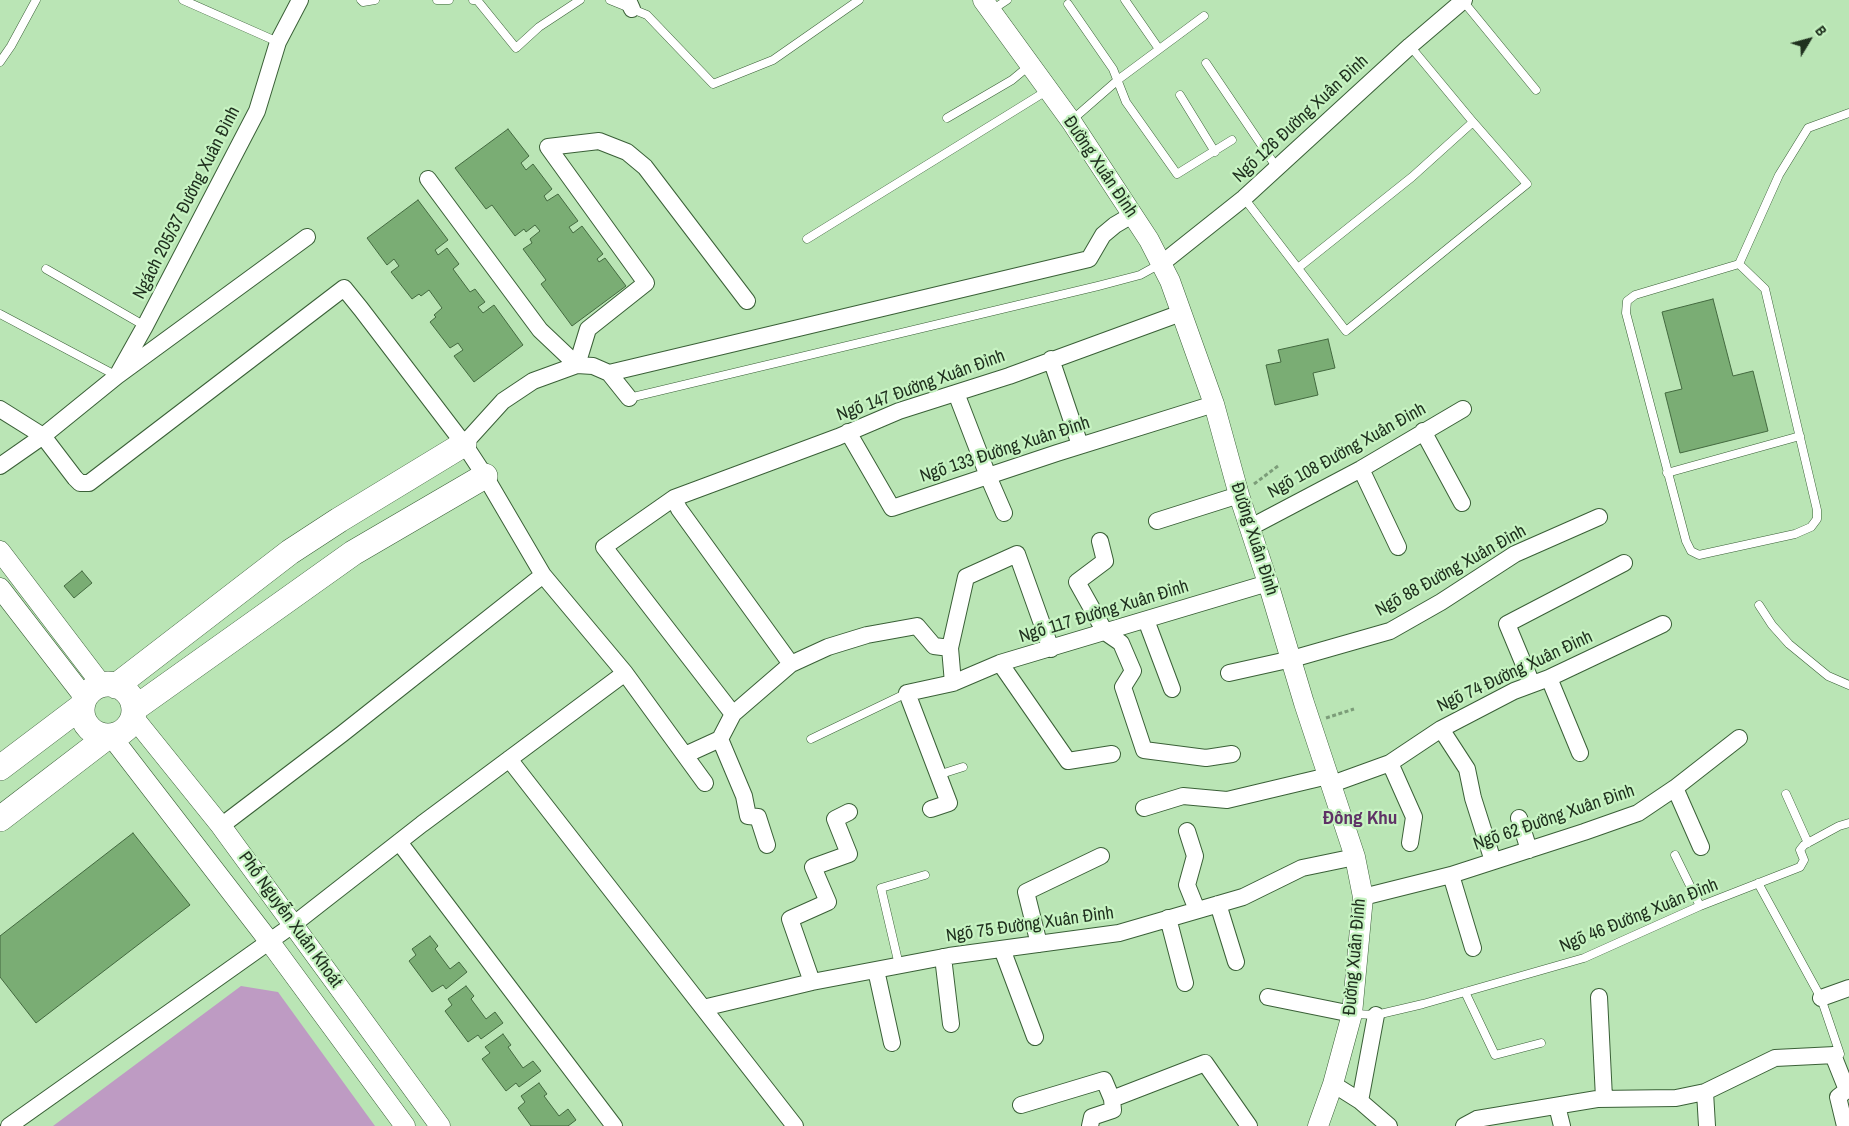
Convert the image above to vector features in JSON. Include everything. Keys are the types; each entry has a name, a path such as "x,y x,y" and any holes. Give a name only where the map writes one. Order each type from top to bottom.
{"main road":[{"path":"0,768 96,694 290,552 464,444"},
{"path":"134,713 353,553 485,476"},
{"path":"0,819 109,737 124,732 130,726 134,713 133,700 128,693 96,694"},
{"path":"96,694 82,715 85,723 91,730 98,735 109,737"}],"street":[{"name":"Ngách 205/37 Đường Xuân Đỉnh","path":"117,376 257,111 278,42 300,0"},
{"name":"Ngõ 126 Đường Xuân Đỉnh","path":"1161,264 1244,198 1410,46 1464,0"},
{"name":"Đường Xuân Đỉnh","path":"986,6 1070,121 1149,240 1170,281 1214,404 1239,495 1251,527 1355,858 1363,897 1352,1014 1333,1084 1318,1126"},
{"path":"577,364 588,330 646,283 548,147 600,141 627,152 645,167 747,301"},
{"path":"428,179 540,330 577,364"},
{"path":"609,374 1089,258 1103,235 1115,225 1132,216"},
{"path":"0,466 43,436 117,376 307,237"},
{"path":"0,409 43,436 75,478 80,482 89,483 344,288 464,444 543,575 625,673 705,783"},
{"name":"Ngõ 147 Đường Xuân Đỉnh","path":"733,714 604,547 674,498 899,411 1009,376 1051,359 1182,313"},
{"path":"1051,359 1080,445"},
{"path":"464,444 503,401 534,381 577,364 592,366 609,374 629,398"},
{"path":"956,393 1004,513"},
{"name":"Ngõ 133 Đường Xuân Đỉnh","path":"848,432 892,508 1080,445 1214,404"},
{"name":"Ngõ 108 Đường Xuân Đỉnh","path":"1251,527 1361,469 1463,408"},
{"path":"1423,431 1462,503"},
{"path":"1361,469 1398,547"},
{"path":"1158,521 1239,495"},
{"path":"674,498 679,508 791,664"},
{"name":"Ngõ 88 Đường Xuân Đỉnh","path":"1229,673 1292,659 1390,631 1441,602 1515,554 1599,518"},
{"path":"1100,541 1105,561 1077,582 1105,632 1121,643 1133,671 1123,687 1144,750 1206,758 1232,754"},
{"path":"0,552 96,694"},
{"path":"954,683 950,648 966,577 1017,554 1052,649"},
{"path":"1532,684 1507,624 1624,563"},
{"path":"221,826 342,734 543,575"},
{"name":"Ngõ 117 Đường Xuân Đỉnh","path":"907,693 954,683 1000,663 1268,583"},
{"path":"0,588 96,694"},
{"path":"1146,620 1172,688"},
{"name":"Ngõ 74 Đường Xuân Đỉnh","path":"1144,808 1183,796 1227,800 1330,780 1390,763 1441,729 1514,691 1549,678 1663,624"},
{"path":"685,755 720,739 733,714 791,664 828,647 867,635 917,626 934,646 950,648"},
{"path":"1000,663 1068,761 1112,754"},
{"path":"9,1126 294,924 399,842 625,673"},
{"path":"1549,678 1580,753"},
{"path":"907,693 949,804 931,809"},
{"name":"Phố Nguyễn Xuân Khoát","path":"134,713 294,924 440,1126"},
{"path":"1441,729 1467,769 1473,798 1493,861"},
{"path":"109,737 269,941 405,1126"},
{"name":"Ngõ 62 Đường Xuân Đỉnh","path":"1363,897 1451,875 1638,813 1675,788 1739,738"},
{"path":"720,739 744,796 748,816 758,817 766,845"},
{"path":"509,759 794,1126"},
{"path":"1390,763 1414,818 1410,843"},
{"path":"1675,788 1702,847"},
{"path":"812,982 790,919 828,902 813,867 849,854 835,819 849,812"},
{"path":"1518,818 1529,850"},
{"path":"1187,831 1195,856 1187,885 1197,910"},
{"path":"399,842 614,1126"},
{"path":"1039,944 1026,892 1101,856"},
{"name":"Ngõ 75 Đường Xuân Đỉnh","path":"703,1008 812,982 943,957 1119,933 1243,897 1302,868 1355,858"},
{"path":"1451,875 1473,948"},
{"path":"1218,904 1236,962"},
{"path":"1168,918 1185,983"},
{"path":"1002,949 1036,1037"},
{"path":"943,957 951,1024"},
{"path":"876,970 892,1042"},
{"path":"1821,998 1849,988"},
{"path":"1268,997 1352,1014"},
{"path":"1599,997 1604,1098"},
{"path":"1360,1101 1376,1015"},
{"path":"1464,1126 1477,1119 1604,1098 1676,1098 1705,1092 1775,1058 1839,1054 1847,1090 1838,1097 1845,1126"},
{"path":"1112,1099 1204,1063 1249,1126"},
{"path":"1021,1105 1104,1080 1112,1099 1113,1110 1092,1117 1090,1126"},
{"path":"1333,1084 1360,1101 1390,1126"},
{"path":"1705,1092 1707,1126"},
{"path":"1557,1106 1562,1126"}],"lane":[{"path":"0,62 36,0"},
{"path":"184,0 278,42"},
{"path":"361,0 363,2 375,0"},
{"path":"437,0 449,0"},
{"path":"473,0 477,0 516,48 539,27 580,0"},
{"path":"610,0 630,5 647,15 713,84 773,60 859,0"},
{"path":"986,6 1007,0"},
{"path":"1124,0 1159,49"},
{"path":"1464,0 1536,90"},
{"path":"1068,4 1113,69 1126,102 1177,174 1216,152 1232,140"},
{"path":"1070,121 1118,79 1204,16"},
{"path":"1244,198 1346,331 1527,184 1472,122 1410,46"},
{"path":"1206,64 1277,168"},
{"path":"947,118 1012,80 1030,65"},
{"path":"807,239 1048,90"},
{"path":"1180,95 1216,152"},
{"path":"1740,264 1765,289 1800,436 1817,519 1811,527 1795,534 1699,555 1691,552 1686,540 1667,473 1626,313 1628,301 1635,295 1740,264 1779,175 1808,128 1849,113"},
{"path":"1298,268 1412,176 1472,122"},
{"path":"629,398 1098,286 1140,275 1161,264"},
{"path":"46,269 145,326"},
{"path":"0,314 117,376"},
{"path":"1667,473 1800,436"},
{"path":"1759,605 1789,644 1828,676 1849,684"},
{"path":"811,740 907,693"},
{"path":"938,775 963,767"},
{"path":"1786,794 1808,843 1839,826 1849,823"},
{"name":"Ngõ 46 Đường Xuân Đỉnh","path":"1352,1014 1376,1015 1584,958 1700,906 1800,867 1804,860 1800,850 1808,843"},
{"path":"1676,855 1700,906"},
{"path":"899,966 881,888 925,874"},
{"path":"1758,883 1821,998 1839,1054"},
{"path":"1465,992 1494,1055 1541,1043"}],"path":[{"path":"1239,495 1278,466"},
{"path":"1311,722 1354,709"}],"shaded area":[{"path":"241,986 278,992 375,1126 53,1126"}],"building":[{"path":"508,129 529,156 521,163 526,170 533,164 552,189 544,196 547,201 558,194 578,221 569,227 573,233 582,226 603,254 597,259 599,262 605,258 626,286 572,326 541,284 546,280 523,249 532,243 530,239 540,231 535,225 526,232 524,229 515,236 492,205 486,209 455,168"},
{"path":"418,200 448,240 435,250 438,255 447,248 459,264 453,269 470,292 475,289 485,302 478,307 483,313 494,305 523,345 474,382 454,356 463,350 458,343 450,348 430,322 436,317 434,315 442,308 429,290 421,296 419,294 412,299 391,272 399,266 394,259 387,265 367,238"},
{"path":"1713,299 1733,376 1753,371 1768,431 1680,453 1665,393 1682,389 1662,312"},
{"path":"1328,339 1335,368 1313,373 1318,395 1275,405 1266,365 1281,362 1278,350"},
{"path":"82,571 92,583 74,598 64,586"},
{"path":"133,833 190,905 36,1023 0,977 0,936"},
{"path":"430,936 438,946 435,949 450,969 459,962 467,972 446,989 443,985 432,992 409,961 416,955 412,949"},
{"path":"466,986 474,996 471,999 486,1019 495,1012 503,1023 481,1039 478,1035 468,1042 445,1011 452,1005 448,999"},
{"path":"503,1034 511,1045 508,1047 523,1068 533,1061 541,1071 519,1087 516,1083 506,1091 482,1059 490,1053 485,1047"},
{"path":"539,1083 547,1094 544,1096 559,1116 568,1109 576,1120 568,1126 531,1126 518,1108 525,1102 521,1096"}],"district":[{"name":"Đông Khu","path":"1360,819"}]}
